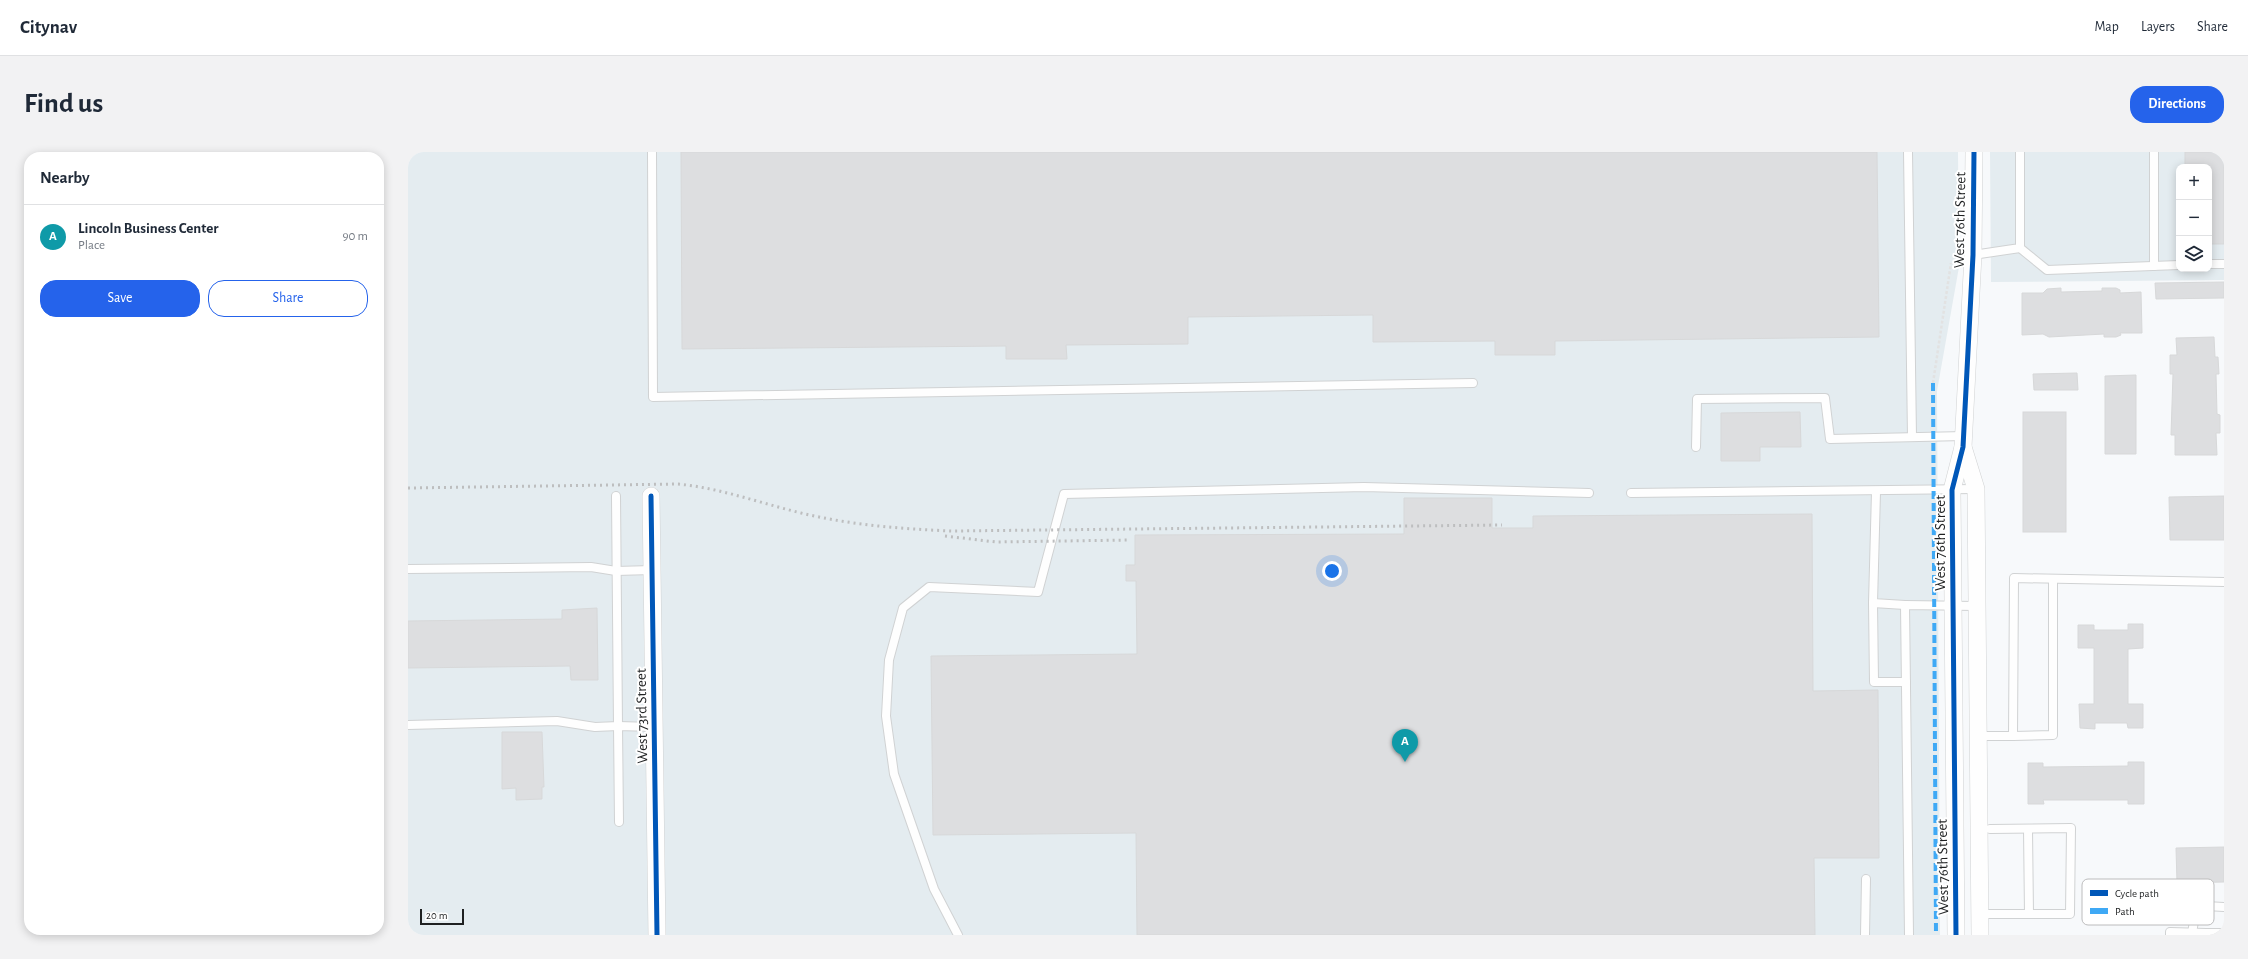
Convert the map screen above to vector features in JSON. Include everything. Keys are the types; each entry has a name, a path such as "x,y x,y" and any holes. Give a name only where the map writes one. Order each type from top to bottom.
{"street":[{"name":"West 76th Street","path":"1956,935 1952,490 1963,441 1973,255 1974,152"},
{"name":"West 76th Street","path":"1963,441 1976,489 1980,935"},
{"name":"West 73rd Street","path":"650,496 657,935"}],"lane":[{"path":"652,152 653,397 1473,383"},
{"path":"1908,152 1912,437"},
{"path":"2020,152 2020,248"},
{"path":"2154,152 2154,266"},
{"path":"1973,255 2020,248 2047,270 2176,265"},
{"path":"2212,264 2224,264"},
{"path":"1696,447 1697,399 1825,398 1830,439 1912,437 1963,441"},
{"path":"958,935 934,889 894,774 886,716 889,660 903,608 929,588 1038,592 1064,494 1364,487 1589,493"},
{"path":"1631,493 1876,492 1976,489"},
{"path":"1876,492 1873,603 1874,682 1906,682"},
{"path":"616,496 619,822"},
{"path":"408,569 591,567 616,571 652,570"},
{"path":"2013,736 2014,578 2224,582"},
{"path":"1978,736 2053,735 2053,579"},
{"path":"1873,603 1976,606"},
{"path":"1905,605 1909,935"},
{"path":"408,726 557,721 595,727 654,727"},
{"path":"2028,828 2029,914"},
{"path":"1979,914 2070,914 2071,828 1990,829"},
{"path":"1865,935 1866,878"},
{"path":"2214,906 2224,907"},
{"path":"2192,932 2193,925"},
{"path":"2170,935 2170,932 2192,932 2206,934 2224,933"}],"path":[{"path":"1933,383 1951,263"}],"shaded area":[{"path":"408,152 1958,152 1959,267 1937,391 1940,935 408,935"},
{"path":"1990,152 2224,152 2224,280 1991,282"}],"building":[{"path":"681,152 1877,152 1879,337 1555,341 1555,355 1495,355 1495,341 1373,342 1373,315 1188,317 1188,344 1066,345 1067,359 1006,359 1006,346 682,349"},
{"path":"2185,152 2224,152 2224,244 2212,244 2212,164 2185,164"},
{"path":"2224,282 2224,298 2156,299 2155,283"},
{"path":"2061,288 2061,292 2102,291 2102,288 2116,288 2120,290 2120,293 2141,292 2142,333 2120,333 2121,335 2116,337 2104,337 2104,334 2049,337 2043,334 2022,335 2022,293 2043,293 2047,289"},
{"path":"2214,337 2215,357 2218,357 2219,374 2216,374 2217,414 2220,415 2220,433 2216,433 2217,455 2175,455 2175,435 2171,435 2173,374 2170,374 2170,355 2177,355 2176,338"},
{"path":"2077,373 2078,390 2034,390 2033,374"},
{"path":"2136,375 2136,454 2105,454 2105,376"},
{"path":"1800,412 1801,447 1760,447 1760,461 1721,461 1721,413"},
{"path":"2023,412 2066,412 2066,532 2023,532"},
{"path":"2224,496 2224,540 2170,540 2169,497"},
{"path":"1404,498 1492,498 1492,528 1533,528 1533,516 1812,514 1813,691 1878,690 1879,858 1814,858 1815,935 1137,935 1136,833 933,835 931,656 1137,654 1136,581 1126,581 1126,565 1135,565 1135,535 1404,534"},
{"path":"597,608 598,680 571,680 570,666 408,668 408,621 562,619 562,610"},
{"path":"2128,624 2143,624 2143,648 2128,649 2128,704 2143,704 2143,728 2128,728 2127,723 2095,723 2095,729 2080,728 2079,704 2094,704 2094,648 2078,648 2078,625 2094,625 2094,630 2128,630"},
{"path":"502,732 542,732 544,787 542,787 542,799 516,800 516,788 502,789"},
{"path":"2128,762 2144,762 2144,804 2128,804 2128,800 2043,800 2044,804 2028,804 2028,763 2043,763 2043,767 2128,766"},
{"path":"2224,847 2224,882 2214,882 2214,879 2177,879 2176,848"}],"railway":[{"path":"408,488 678,484 725,492 801,513 839,521 895,528 952,531 1502,525"},
{"path":"945,536 996,542 1130,540"}],"marked path":[{"path":"1933,383 1936,935"}],"cycle path":[{"path":"1956,935 1952,490 1963,447 1973,255 1974,152"},
{"path":"651,496 657,935"}],"place":[{"name":"Lincoln Business Center","path":"1405,762"}]}
